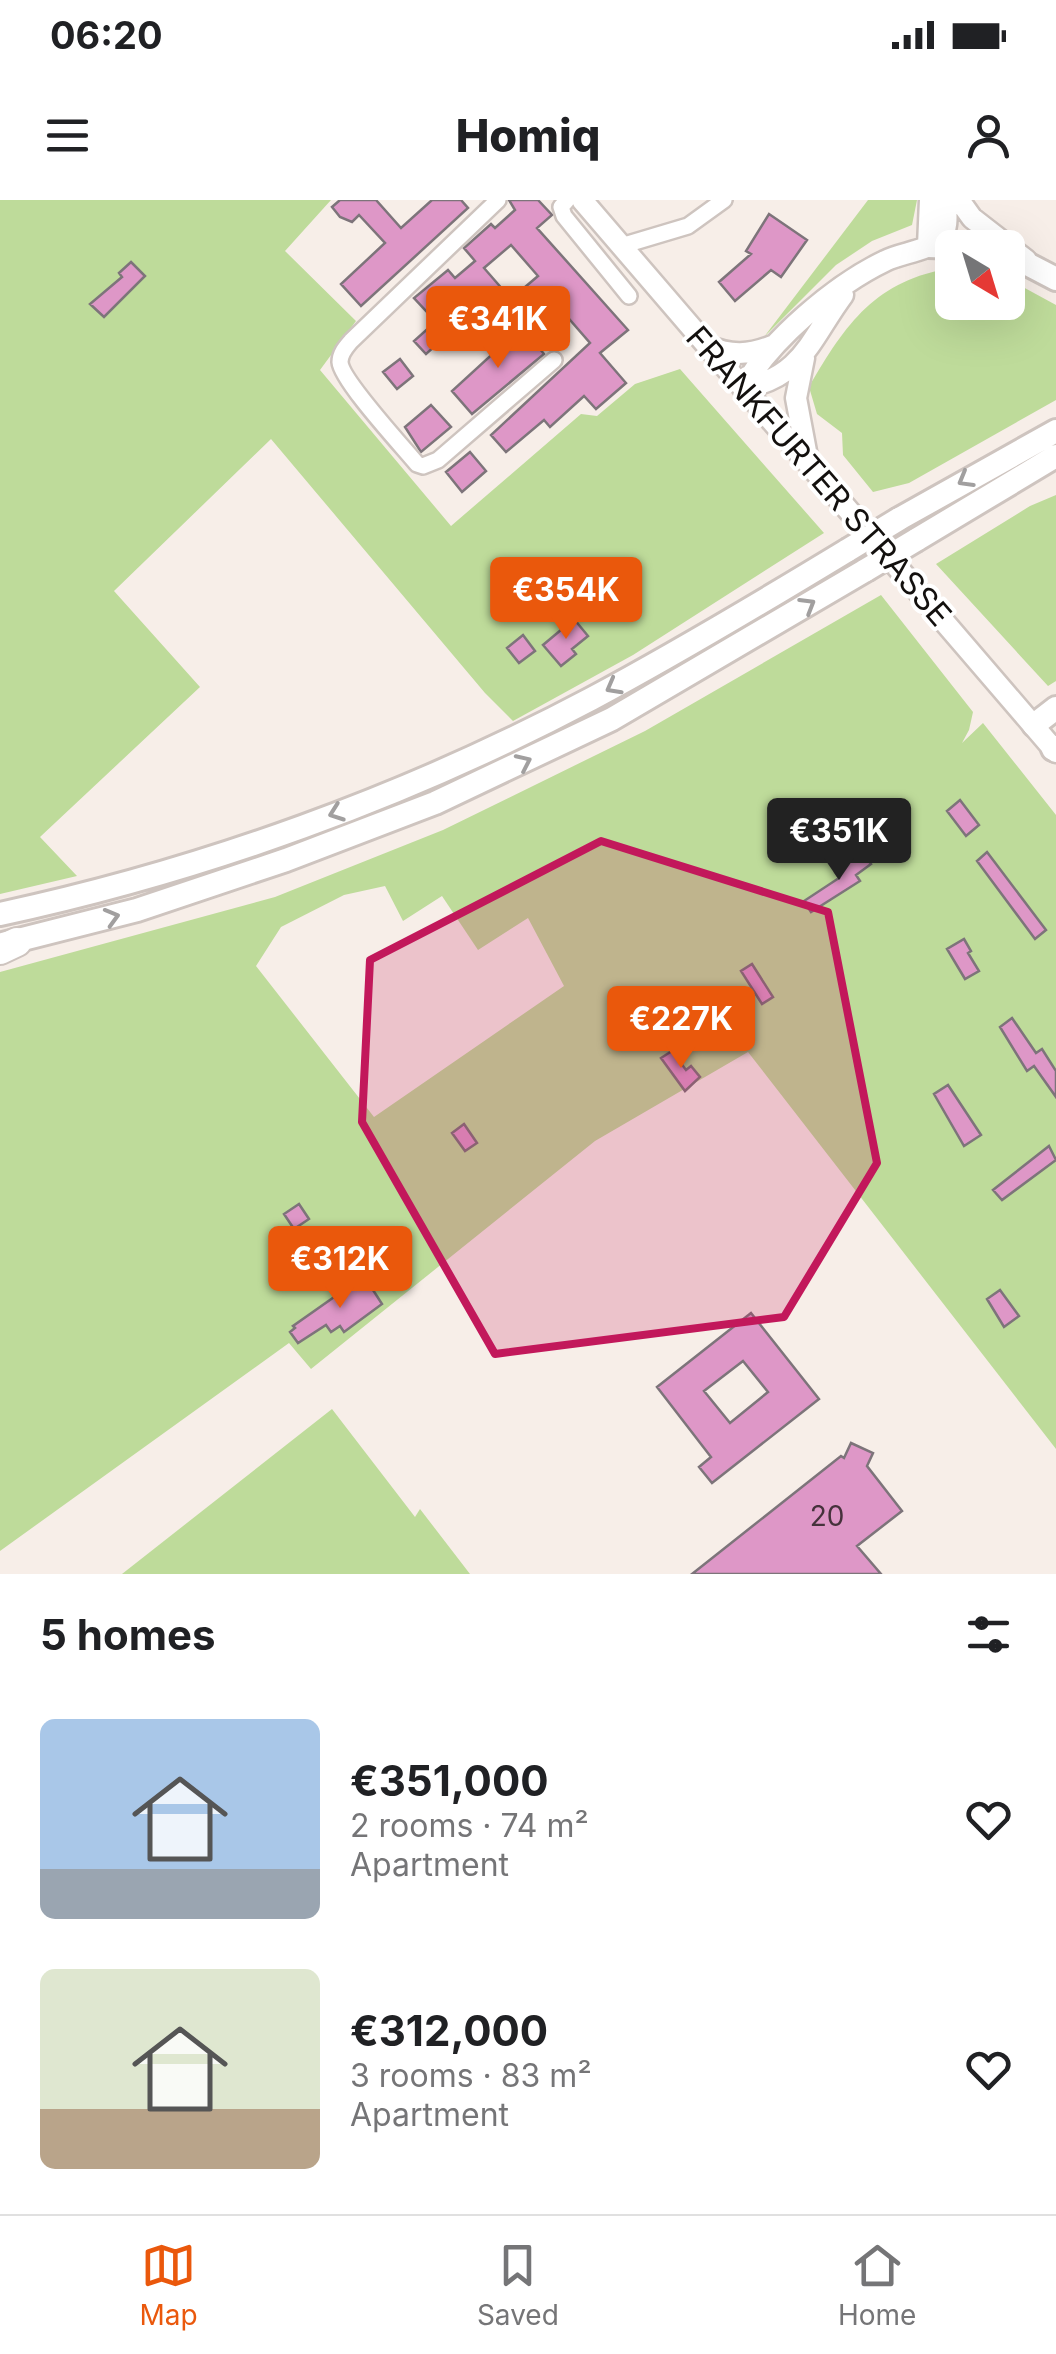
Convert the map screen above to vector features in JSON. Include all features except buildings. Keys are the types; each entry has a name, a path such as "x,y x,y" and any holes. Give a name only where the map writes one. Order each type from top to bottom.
{"main road":[{"name":"FRANKFURTER STRASSE","path":"582,200 1055,749"},
{"path":"928,246 930,200"},
{"path":"743,388 754,368 778,342 847,283 941,237 946,229 946,200"},
{"path":"959,200 972,218 1056,279"},
{"path":"928,246 935,246"},
{"path":"1025,261 1031,264"},
{"path":"808,464 796,398 800,369 807,350 840,298 866,272"},
{"path":"707,346 720,352 750,353 778,342"},
{"path":"743,388 777,379 807,350"},
{"path":"0,914 125,885 316,820 426,776 589,700 1056,429"},
{"path":"6,946 138,910 305,854 435,803 612,719 1056,456"},
{"path":"1018,478 1056,470"},
{"path":"1034,725 1056,708"}],"street":[{"path":"498,200 351,341 342,353 342,368 423,466 438,460 554,360"},
{"path":"567,200 560,208 564,216 629,296"},
{"path":"622,246 688,226 724,200"}],"highlighted area":[{"path":"601,841 828,912 877,1163 784,1317 495,1354 362,1122 370,960"}],"green space":[{"path":"0,200 331,200 285,251 356,321 320,370 451,526 581,414 597,416 635,384 680,369 824,533 633,655 513,721 485,693 271,439 114,591 200,687 40,837 77,876 0,894"},
{"path":"868,200 917,200 912,225 872,241 836,265 764,337"},
{"path":"935,272 935,320 1025,320 1025,288 1056,305 1056,400 909,483 873,492 843,455 842,433 817,414 809,387 836,343 866,308 883,294"},
{"path":"1056,495 1056,681 1048,686 936,564 1030,506"},
{"path":"881,595 973,712 962,743 983,723 1056,815 1056,1449 748,1052 595,1141 311,1369 289,1343 0,1551 0,972 275,897 443,830 645,731","holes":["385,886 403,921 442,896 478,950 528,918 564,986 374,1117 256,966 281,927 344,895"]},
{"path":"332,1409 415,1517 420,1509 470,1574 122,1574"}]}
